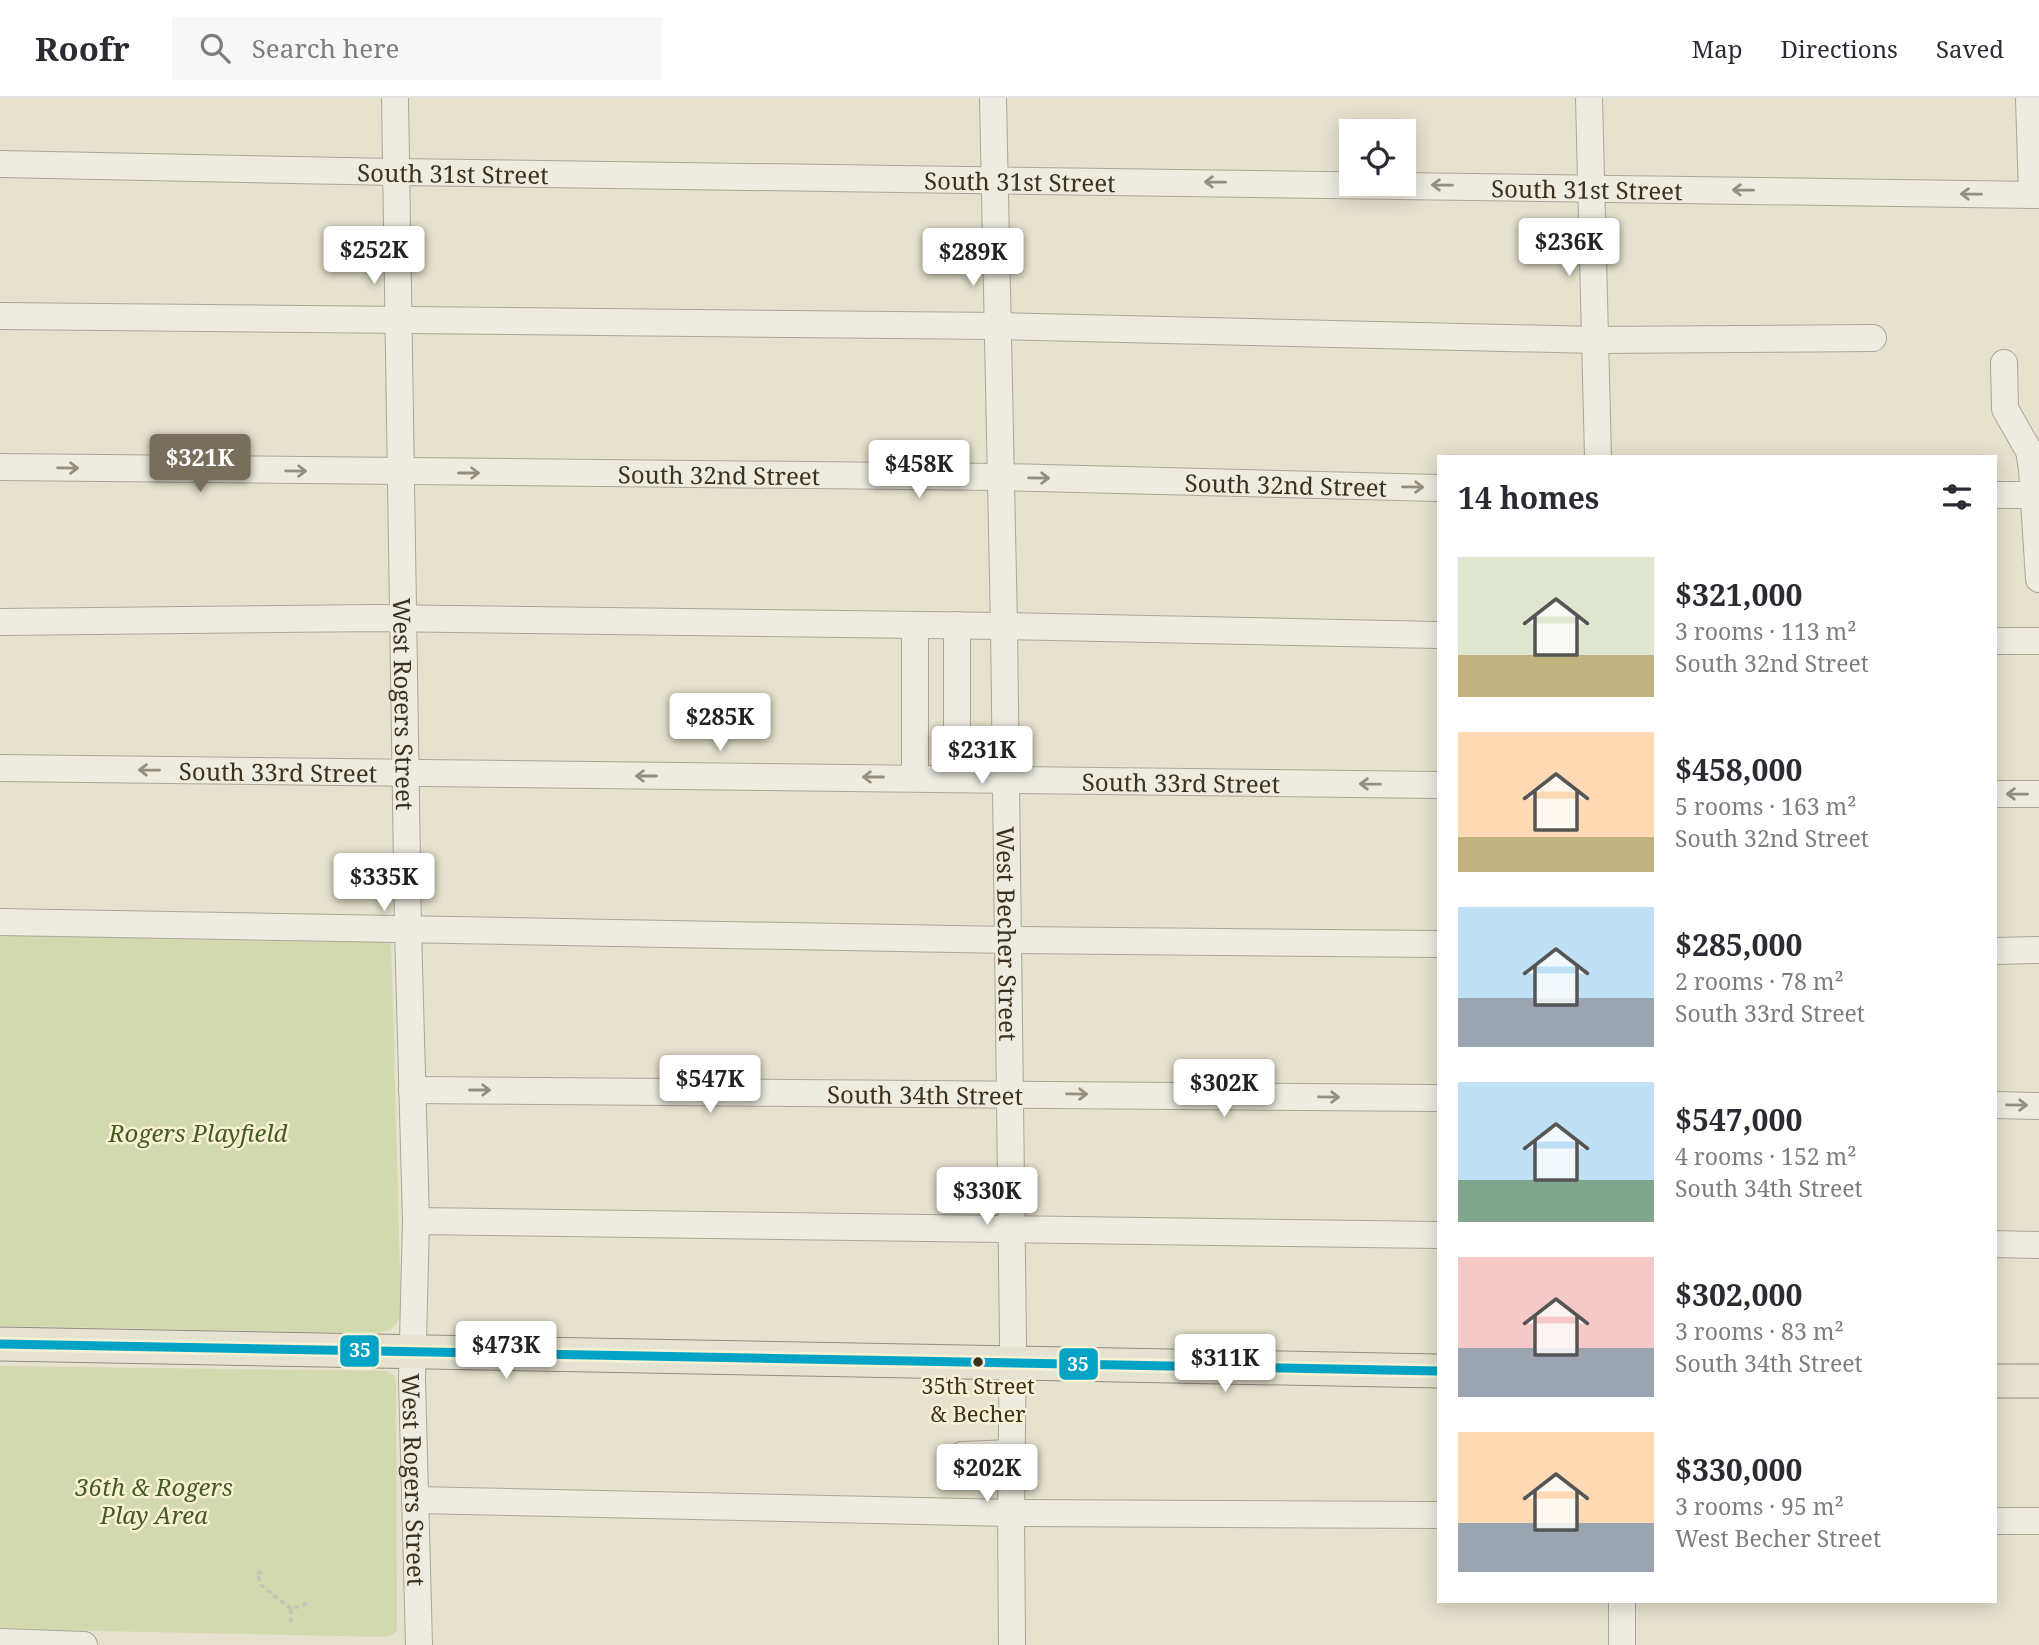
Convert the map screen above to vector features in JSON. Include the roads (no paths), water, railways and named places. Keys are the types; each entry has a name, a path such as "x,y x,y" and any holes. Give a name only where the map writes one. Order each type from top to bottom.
{"main road":[{"path":"0,1343 1437,1371"},
{"path":"1997,1381 2039,1381"}],"street":[{"name":"West Rogers Street","path":"394,98 408,929 416,1221 412,1353 419,1645"},
{"name":"West Becher Street","path":"993,98 1006,779 1013,1362 1013,1645"},
{"path":"1589,98 1598,455"},
{"path":"2029,98 2035,195"},
{"name":"South 31st Street","path":"0,164 2035,195"},
{"path":"0,316 998,326 1594,340 1874,338"},
{"path":"2004,363 2005,409 2029,451 2037,495 2039,579"},
{"name":"South 32nd Street","path":"0,467 1001,477 1437,488"},
{"path":"1997,495 2037,495"},
{"path":"0,622 404,619 957,625 1437,635"},
{"path":"915,625 915,778"},
{"path":"957,625 957,778"},
{"path":"1997,641 2039,641"},
{"name":"South 33rd Street","path":"0,768 1437,785"},
{"path":"1997,794 2039,794"},
{"path":"0,922 1008,940 1437,944"},
{"path":"1997,951 2039,950"},
{"name":"South 34th Street","path":"412,1090 1437,1098"},
{"path":"1997,1105 2039,1105"},
{"path":"416,1221 1437,1235"},
{"path":"1997,1244 2039,1245"},
{"path":"962,1455 1012,1453"},
{"path":"415,1500 1011,1513 1437,1515"},
{"path":"1997,1521 2039,1521"},
{"path":"1622,1603 1622,1645"},
{"path":"0,1642 85,1645"}],"place":[{"name":"35th Street & Becher","path":"978,1362"}],"park label":[{"name":"Rogers Playfield","path":"198,1132"},
{"name":"36th & Rogers Play Area","path":"154,1500"}]}
